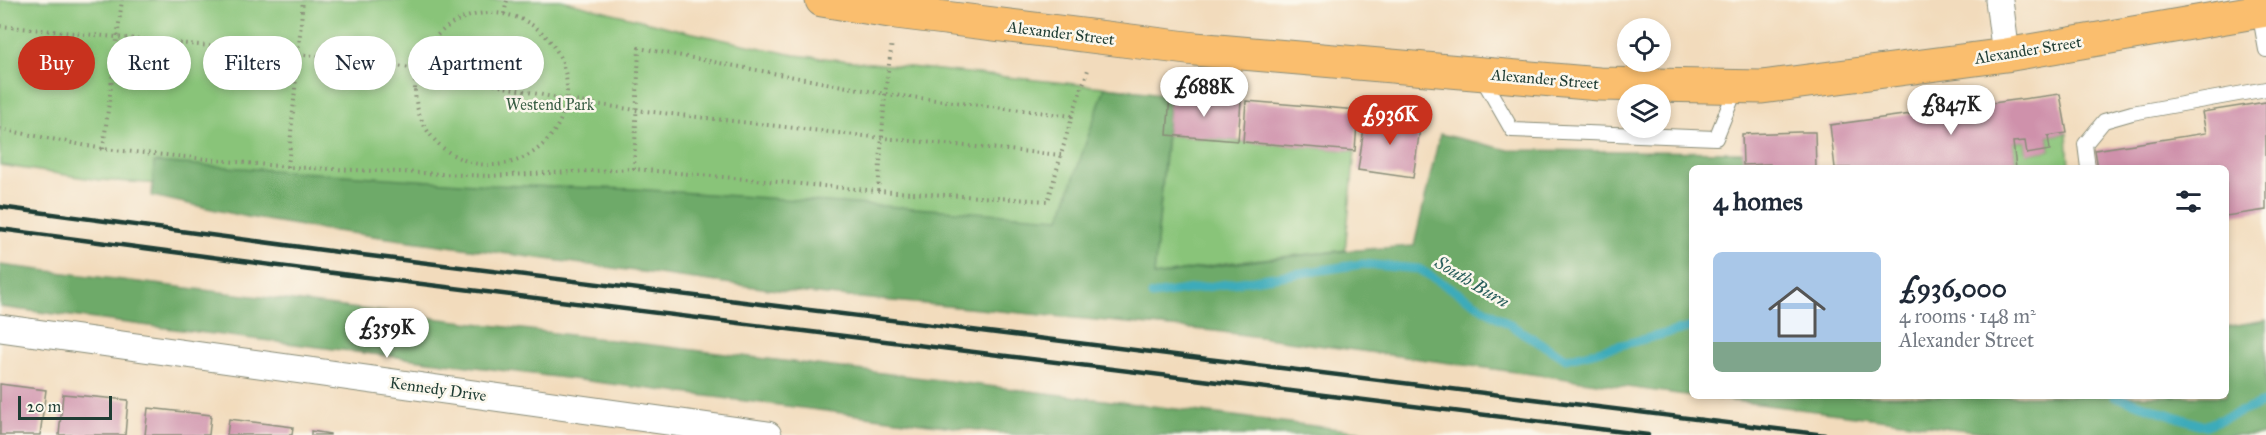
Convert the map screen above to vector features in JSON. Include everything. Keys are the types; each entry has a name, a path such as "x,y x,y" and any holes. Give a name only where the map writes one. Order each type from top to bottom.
{"main road":[{"name":"Alexander Street","path":"822,0 896,6 1099,39 1195,49 1599,84 1762,87 2006,55 2262,10"}],"street":[{"path":"1999,0 2006,55"},
{"name":"Kennedy Drive","path":"0,328 768,435"}],"lane":[{"path":"2262,10 2266,50"},
{"path":"1480,74 1512,130 1716,138 1737,86"},
{"path":"2088,165 2085,144 2104,121 2132,113 2266,89"}],"path":[{"path":"0,26 119,36 122,0"},
{"path":"299,36 303,0"},
{"path":"504,14 507,0"},
{"path":"878,190 885,94 896,6"},
{"path":"415,90 419,115 430,135 446,151 467,162 489,166 512,163 532,154 549,140 561,121 567,100 567,75 558,52 542,32 521,19 504,14 476,14 456,22 437,36"},
{"path":"0,129 103,149 288,167 488,176 634,169 878,190 1048,201 1072,116 1099,39"},
{"path":"634,169 639,48 885,94 1072,116"},
{"path":"302,55 408,68"},
{"path":"103,149 111,90"},
{"path":"288,167 294,90"},
{"path":"519,90 636,110 882,138 1061,155"},
{"path":"488,176 489,166"}],"green space":[{"name":"Westend Park","path":"0,0 561,0 684,31 794,55 1133,90 1077,247 588,211 99,180 0,165"},
{"path":"1105,87 1170,95 1154,276 1283,257 1414,246 1440,134 1509,150 1743,152 1743,165 1689,165 1689,396 1215,331 785,291 320,229 248,217 152,196 154,162 490,185 634,189 1060,218"},
{"path":"2067,133 2069,165 2016,165 2013,142 2025,141 2027,154 2050,150 2048,136"},
{"path":"1167,135 1355,151 1345,250 1226,263 1154,276"},
{"path":"0,265 1388,435 1016,435 0,307"},
{"path":"2266,320 2266,435 2006,435 1720,399 2229,399 2229,326"}],"building":[{"path":"2060,94 2067,133 2048,136 2050,150 2027,154 2025,141 2013,142 2016,165 1835,165 1830,125"},
{"path":"1170,95 1241,101 1238,141 1167,135"},
{"path":"1246,101 1358,110 1355,151 1243,142"},
{"path":"2266,102 2266,210 2229,216 2229,165 2098,165 2095,150 2206,133 2202,112"},
{"path":"1366,114 1421,121 1413,178 1358,170"},
{"path":"1815,132 1816,165 1743,165 1742,134"},
{"path":"0,384 46,390 40,435 0,435"},
{"path":"63,394 128,400 125,435 59,435"},
{"path":"148,408 211,415 209,435 145,435"},
{"path":"229,419 293,427 292,435 227,435"},
{"path":"311,431 330,434 330,435 311,435"}],"waterway":[{"name":"South Burn","path":"1152,295 1362,264 1419,269 1566,359 1689,328"},
{"name":"South Burn","path":"2124,399 2204,426 2266,402"}],"railway":[{"path":"0,207 338,252 1825,435"},
{"path":"0,229 325,272 1648,435"}]}
